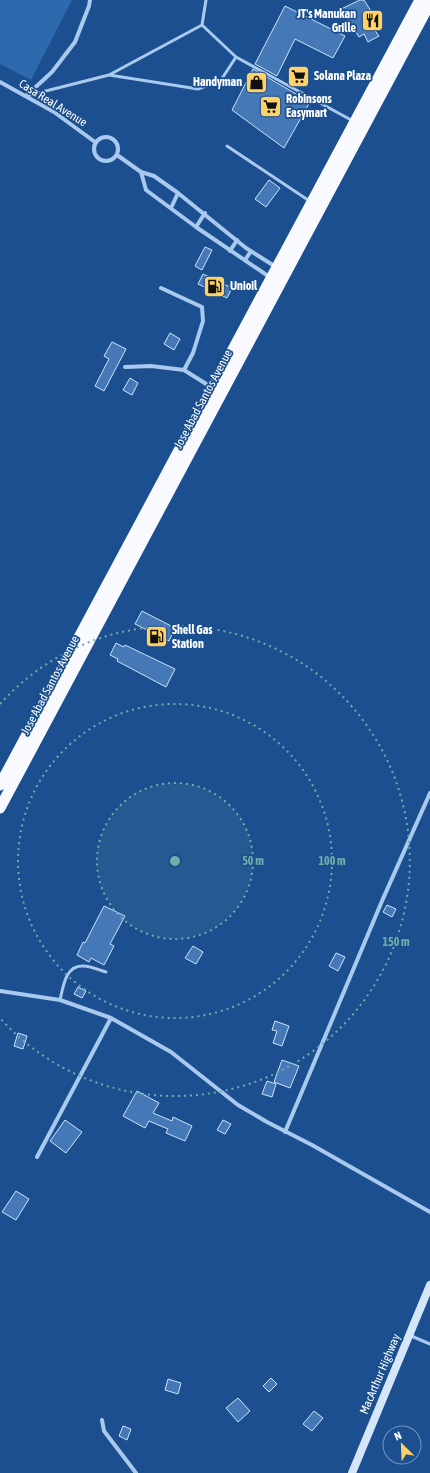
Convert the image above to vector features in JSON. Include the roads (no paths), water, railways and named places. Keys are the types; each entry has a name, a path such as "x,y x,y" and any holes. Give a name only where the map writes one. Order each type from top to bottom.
{"highway":[{"name":"Jose Abad Santos Avenue","path":"360,125 420,0"},
{"name":"Jose Abad Santos Avenue","path":"0,785 316,205 430,3"},
{"name":"Jose Abad Santos Avenue","path":"0,808 216,390"}],"main road":[{"name":"MacArthur Highway","path":"352,1473 430,1285"}],"street":[{"path":"26,96 52,72 75,42 90,0"},
{"name":"Casa Real Avenue","path":"0,82 54,112 95,142"},
{"path":"106,136 112,138 117,142 119,148 117,155 109,161 103,161 94,154 93,148 95,142 106,136"},
{"path":"117,155 141,172 154,176 204,213 251,251 281,271"},
{"path":"141,172 146,190 230,251 275,281"},
{"path":"171,208 178,193"},
{"path":"196,227 204,213"},
{"path":"230,251 237,240"},
{"path":"245,260 251,251"},
{"path":"161,288 202,307 203,321 193,353 184,370"},
{"path":"125,367 151,366 184,370 216,390"},
{"path":"285,1132 382,901 430,793"},
{"path":"0,991 60,1000 111,1018 170,1052 238,1104 285,1132 312,1145 430,1212"},
{"path":"37,1157 111,1018"},
{"path":"102,1420 104,1431 136,1473"}],"lane":[{"path":"202,25 206,0"},
{"path":"26,96 109,75 202,25"},
{"path":"202,25 236,57 360,125"},
{"path":"109,75 198,89 221,80 236,57"},
{"path":"227,146 316,205"},
{"path":"60,1000 67,974 74,968 82,966 106,972"},
{"path":"409,1335 430,1344"}],"place":[{"name":"JT's Manukan Grille","path":"372,21"},
{"name":"Solana Plaza","path":"298,76"},
{"name":"Handyman","path":"257,82"},
{"name":"Robinsons Easymart","path":"271,106"},
{"name":"Unioil","path":"215,286"},
{"name":"Shell Gas Station","path":"157,637"}]}
